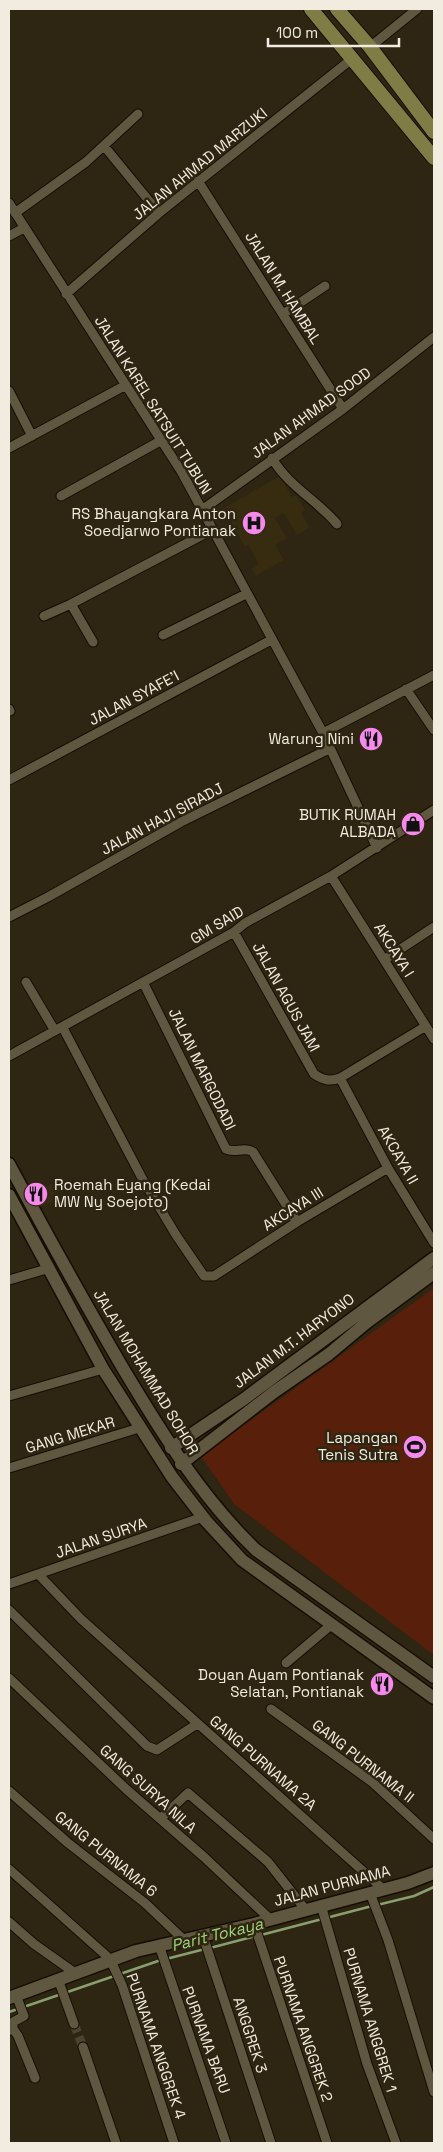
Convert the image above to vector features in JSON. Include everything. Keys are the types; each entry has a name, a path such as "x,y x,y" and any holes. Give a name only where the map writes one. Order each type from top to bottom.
{"main road":[{"path":"311,9 434,158"},
{"path":"337,9 370,47 434,132"}],"street":[{"path":"370,47 417,9"},
{"name":"JALAN AHMAD MARZUKI","path":"66,294 159,212 353,58"},
{"path":"15,213 86,162 138,114"},
{"path":"104,146 159,212"},
{"name":"JALAN M. HAMBAL","path":"198,181 343,409"},
{"name":"JALAN KAREL SATSUIT TUBUN","path":"9,203 162,440 202,510 323,733 377,848"},
{"path":"9,236 24,228"},
{"path":"283,314 325,286"},
{"name":"JALAN AHMAD SOOD","path":"202,510 272,458 343,409 434,337"},
{"path":"9,448 126,385"},
{"path":"9,391 32,436"},
{"path":"61,496 162,440"},
{"path":"272,458 281,474 327,512 336,524"},
{"path":"44,616 71,604 212,530"},
{"path":"163,635 246,594"},
{"path":"71,604 93,642"},
{"name":"JALAN SYAFE'I","path":"9,780 272,640"},
{"path":"323,733 434,675"},
{"path":"406,689 434,730"},
{"name":"JALAN HAJI SIRADJ","path":"9,917 181,822 329,749"},
{"name":"GM SAID","path":"9,1056 234,932 245,923 377,848 434,810"},
{"name":"AKCAYA I","path":"330,876 434,1039"},
{"path":"384,960 434,927"},
{"name":"JALAN AGUS JAM","path":"234,932 314,1074 329,1081 340,1078"},
{"path":"26,982 59,1030"},
{"name":"JALAN MARGODADI","path":"143,982 226,1149 232,1151 247,1149 253,1152 297,1222"},
{"path":"340,1078 426,1026"},
{"name":"AKCAYA III","path":"59,1030 176,1235 202,1274 207,1277 214,1276 297,1222 388,1168"},
{"name":"AKCAYA II","path":"340,1078 388,1168 434,1243"},
{"name":"JALAN MOHAMMAD SOHOR","path":"9,1164 92,1314 171,1448 234,1529 256,1550 434,1677"},
{"path":"10,1199 50,1268 104,1369 139,1428 172,1477 203,1517 242,1560 329,1626 434,1698"},
{"name":"JALAN M.T. HARYONO","path":"171,1448 247,1405 362,1318 434,1258"},
{"path":"9,1280 50,1268"},
{"path":"362,1318 434,1273"},
{"path":"78,1322 92,1314"},
{"path":"9,1396 104,1369"},
{"path":"182,1464 247,1405"},
{"name":"GANG MEKAR","path":"9,1468 139,1428"},
{"name":"JALAN SURYA","path":"9,1584 203,1517"},
{"path":"242,1560 256,1550"},
{"name":"GANG PURNAMA 2A","path":"38,1575 81,1620 197,1724 375,1894"},
{"path":"9,1610 147,1746 157,1750 197,1724"},
{"path":"286,1663 329,1626"},
{"path":"402,1675 412,1663"},
{"name":"GANG SURYA NILA","path":"9,1678 270,1919"},
{"name":"GANG PURNAMA II","path":"272,1709 372,1782 434,1839"},
{"name":"GANG PURNAMA 6","path":"9,1791 68,1843 145,1903 184,1940"},
{"path":"160,1819 188,1793 268,1862 306,1909"},
{"path":"9,1870 112,1962"},
{"name":"JALAN PURNAMA","path":"14,1997 59,1982 75,1973 160,1949 184,1940 204,1939 255,1927 270,1919 306,1909 322,1910 434,1873"},
{"path":"375,1894 379,1914 434,2092"},
{"name":"PURNAMA ANGGREK 1","path":"322,1910 367,2064 396,2143"},
{"path":"9,1922 34,1944 75,1973"},
{"name":"PURNAMA ANGGREK 2","path":"255,1927 327,2143"},
{"name":"ANGGREK 3","path":"204,1939 270,2143"},
{"name":"PURNAMA BARU","path":"160,1949 226,2143"},
{"name":"PURNAMA ANGGREK 4","path":"112,1962 122,1985 174,2143"},
{"path":"59,1982 74,2024"},
{"path":"14,1997 23,2012 23,2018 13,2023 11,2030 20,2039 35,2078"},
{"path":"83,2047 116,2143"}],"shaded area":[{"name":"RS Bhayangkara Anton Soedjarwo Pontianak","path":"280,476 292,497 296,495 305,510 301,513 310,527 297,535 284,513 275,518 287,538 275,545 284,560 256,576 252,569 259,564 248,545 245,547 224,508"},
{"path":"52,1184 59,1200 33,1210 27,1194"},
{"path":"434,1288 434,1655 234,1504 201,1456"}],"waterway":[{"name":"Parit Tokaya","path":"377,1905 414,1896 434,1887"},
{"name":"Parit Tokaya","path":"261,1935 372,1906"},
{"name":"Parit Tokaya","path":"210,1948 256,1936"},
{"name":"Parit Tokaya","path":"166,1959 205,1949"},
{"name":"Parit Tokaya","path":"9,2012 161,1960"}],"tunnel":[{"path":"74,2024 83,2047"}],"place":[{"name":"RS Bhayangkara Anton Soedjarwo Pontianak","path":"254,523"},
{"name":"Warung Nini","path":"371,739"},
{"name":"BUTIK RUMAH ALBADA","path":"413,824"},
{"name":"Roemah Eyang (Kedai MW Ny Soejoto)","path":"36,1194"},
{"name":"Lapangan Tenis Sutra","path":"415,1447"},
{"name":"Doyan Ayam Pontianak Selatan, Pontianak","path":"382,1684"}]}
